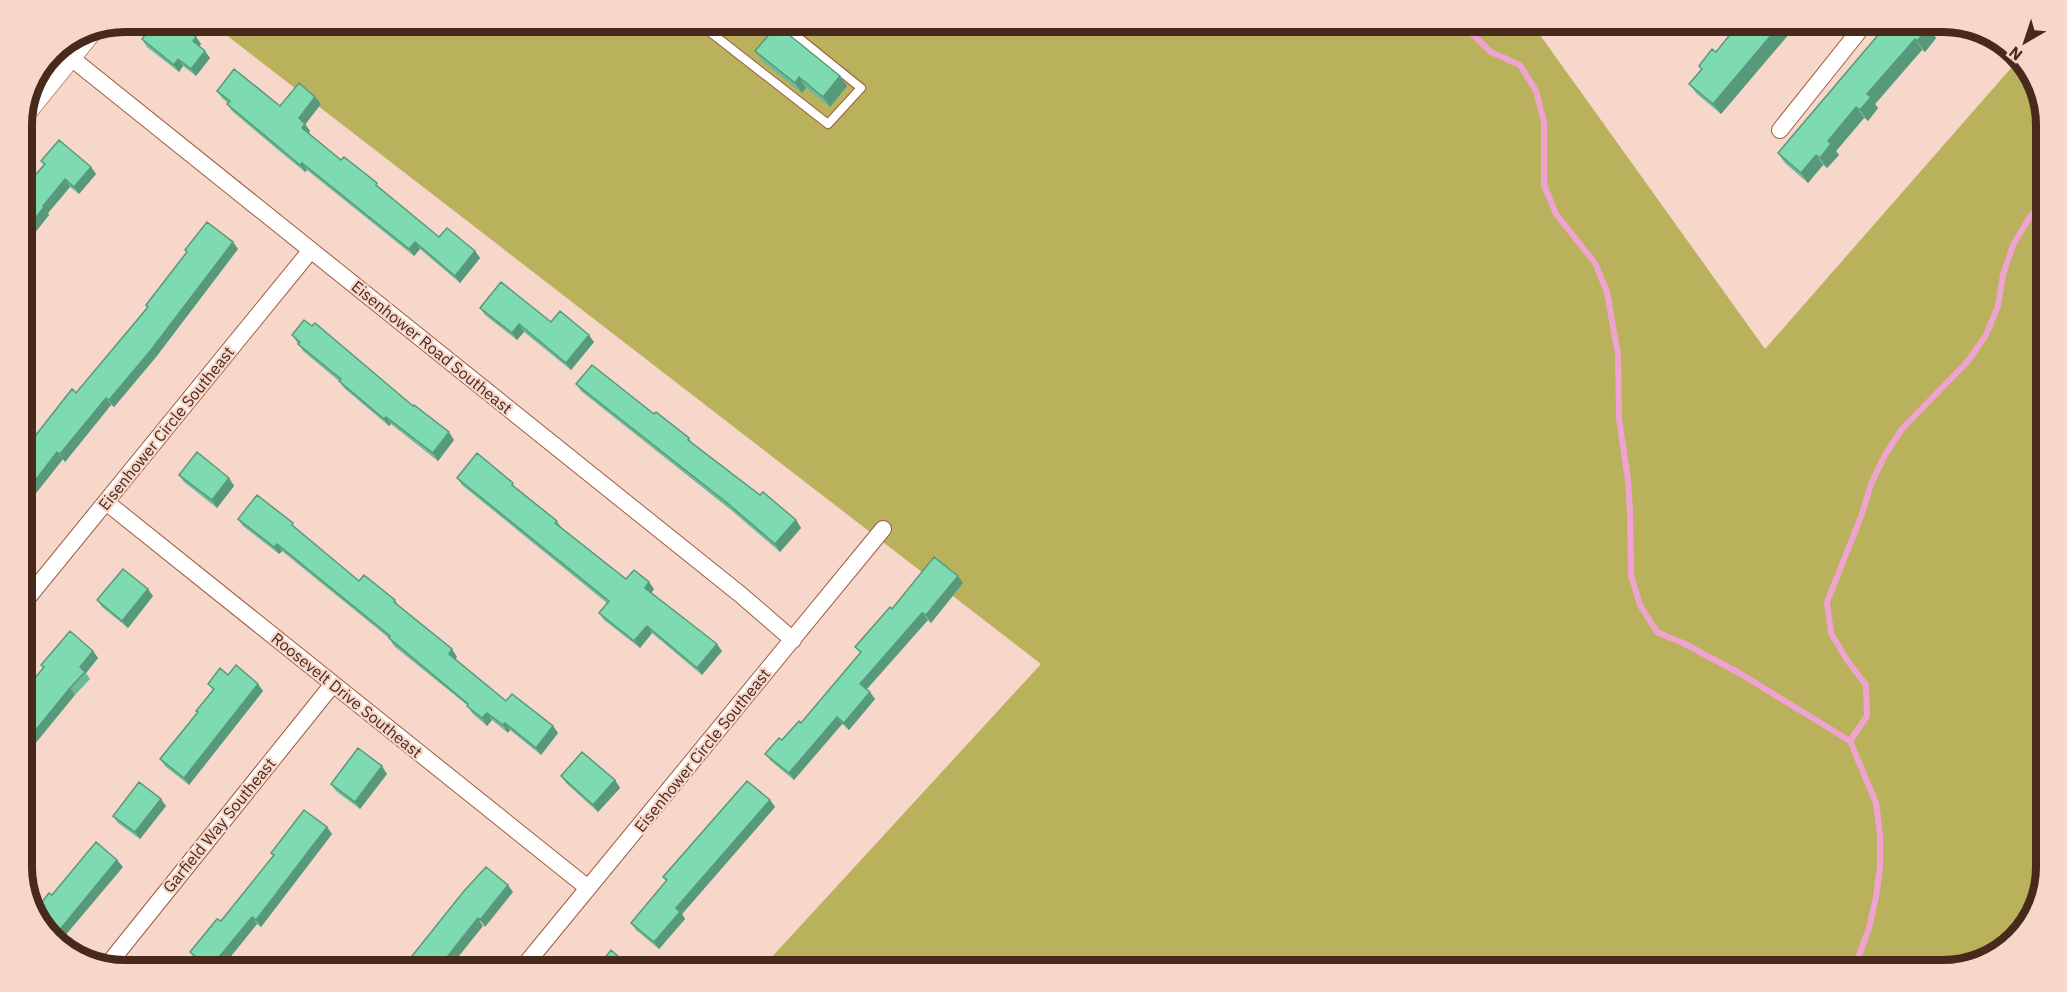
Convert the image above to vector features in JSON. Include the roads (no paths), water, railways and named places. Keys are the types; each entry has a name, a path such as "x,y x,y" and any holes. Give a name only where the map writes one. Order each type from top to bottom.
{"street":[{"path":"1780,130 1858,32"},
{"path":"35,101 83,42"},
{"name":"Eisenhower Road Southeast","path":"70,57 741,595 793,640"},
{"name":"Eisenhower Circle Southeast","path":"32,593 311,250"},
{"name":"Roosevelt Drive Southeast","path":"106,502 588,888"},
{"name":"Eisenhower Circle Southeast","path":"528,961 884,529"},
{"name":"Garfield Way Southeast","path":"112,960 333,684"}],"lane":[{"path":"710,32 828,124 861,88 792,32"}],"waterway":[{"path":"1470,32 1491,52 1520,65 1536,91 1544,122 1544,185 1556,214 1595,263 1607,292 1618,355 1619,418 1628,480 1631,575 1640,605 1657,632 1741,674 1850,741 1876,803 1880,834 1880,866 1869,928 1856,961"},
{"path":"1850,741 1867,716 1866,685 1847,660 1831,633 1827,602 1862,514 1871,484 1885,455 1902,429 1968,361 1986,335 1998,306 2003,275 2013,245 2035,211"}]}
